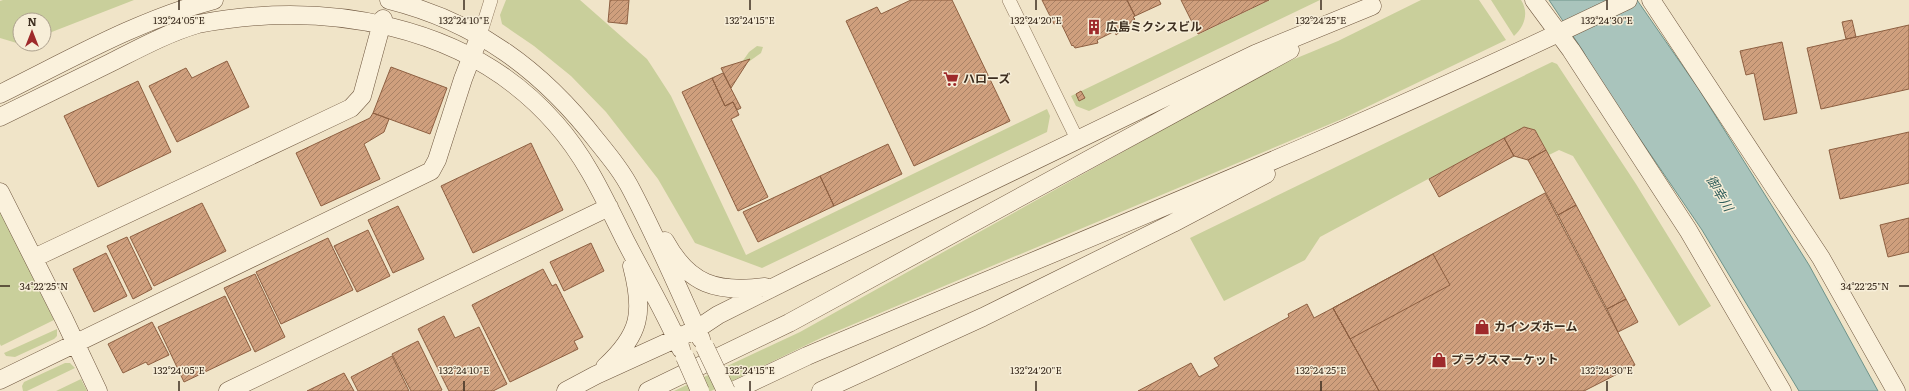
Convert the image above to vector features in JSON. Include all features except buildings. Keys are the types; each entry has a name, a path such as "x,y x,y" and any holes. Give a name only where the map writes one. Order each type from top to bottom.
{"street":[{"path":"0,94 138,26 181,9 214,0"},
{"path":"389,0 444,18 480,35 523,63 558,94 597,140 649,212 667,245 682,264 696,278 705,284 714,286 746,289 770,286 798,275"},
{"path":"4,378 431,171 437,160 491,0"},
{"path":"1009,0 1077,139"},
{"path":"1534,0 1563,31 1688,230 1782,391"},
{"path":"734,391 807,356 1373,118 1628,0"},
{"path":"1651,0 1822,258 1896,391"},
{"path":"566,391 596,375 697,329 718,315 798,275 1077,139 1255,54 1378,3"},
{"path":"648,391 789,323 1378,3"},
{"path":"0,117 173,33 224,17 268,10 308,9 353,13 383,19 422,31 472,56 520,89 557,125 580,156 609,208 676,338 700,391"},
{"path":"34,258 351,108 362,96 383,19"},
{"path":"822,391 984,317 1166,227 1373,118"},
{"path":"632,190 726,391"},
{"path":"0,192 34,258 98,391"},
{"path":"228,391 609,208"},
{"path":"596,375 615,358 630,340 636,327 637,289 625,240"}],"green space":[{"path":"134,0 52,32 52,12 12,12 12,42 0,38 0,1"},
{"path":"506,0 580,0 647,59 671,96 746,255 1047,109 1050,116 1047,132 762,268 695,243 658,179 606,112 571,76 534,46 502,24 500,15"},
{"path":"1270,0 1320,0 1089,111 1076,106 1071,96"},
{"path":"1421,0 1479,0 1506,40 1342,119 823,337 711,391 674,391 800,332 1275,67 1338,41"},
{"path":"1491,0 1521,0 1525,9 1525,19 1521,28 1514,36"},
{"path":"757,46 763,47 761,53 747,63 750,59 742,62 749,52"},
{"path":"1552,62 1557,64 1636,184 1711,306 1679,326 1573,156 1559,150 1549,155 1535,130 1525,127 1320,237 1305,260 1224,301 1190,238"},
{"path":"0,211 54,320 1,346 0,344"},
{"path":"57,329 57,336 54,339 15,357 6,356 4,353"},
{"path":"65,363 70,363 75,368 27,391 23,391 22,386 24,382"},
{"path":"81,379 87,391 56,391"}],"water":[{"name":"御幸川","path":"1549,0 1637,0 1698,88 1809,265 1878,391 1799,391 1702,230 1595,73 1583,51"}],"place":[{"name":"広島ミクシスビル","path":"1094,27"},
{"name":"ハローズ","path":"951,79"},
{"name":"カインズホーム","path":"1482,327"},
{"name":"プラグスマーケット","path":"1439,360"}]}
